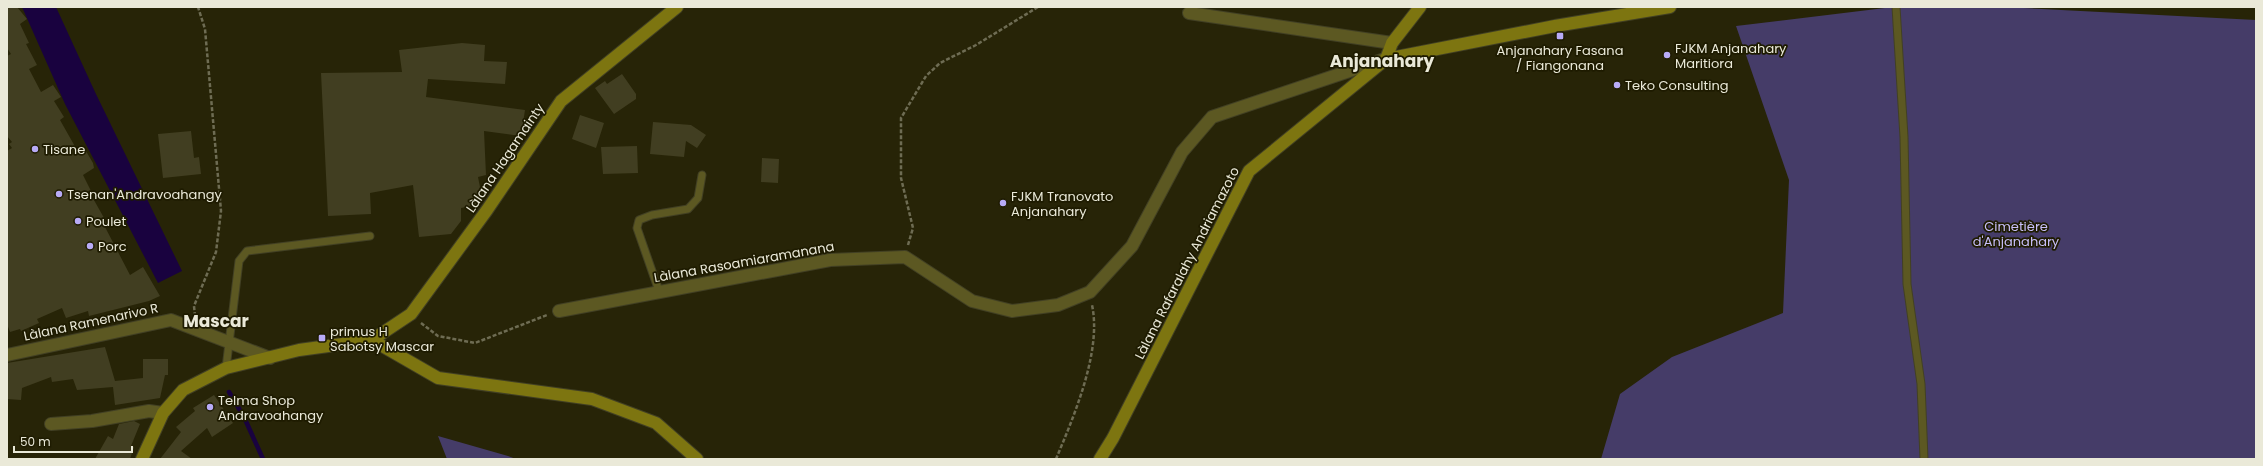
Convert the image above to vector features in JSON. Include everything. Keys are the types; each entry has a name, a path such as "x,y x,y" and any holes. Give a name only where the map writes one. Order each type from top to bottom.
{"main road":[{"name":"Làlana Hagamainty","path":"372,340 411,314 487,210 561,101 677,7"},
{"path":"1386,59 1392,43 1420,7"},
{"path":"1386,59 1555,26 1670,7"},
{"name":"Làlana Rafaralahy Andriamazoto","path":"1100,459 1113,438 1249,171 1386,59"},
{"path":"142,459 163,413 184,390 226,368 299,350 372,340 438,378 592,399 656,424 697,459"}],"street":[{"path":"1189,13 1392,43"},
{"path":"905,257 972,301 1012,311 1058,305 1090,292 1132,246 1182,152 1212,117 1386,59"},
{"name":"Làlana Rasoamiaramanana","path":"559,311 659,290 830,260 905,257"},
{"name":"Làlana Ramenarivo R","path":"7,355 171,320 270,358"},
{"path":"51,424 92,421 149,411 163,413"}],"lane":[{"path":"1896,7 1904,137 1908,284 1921,384 1924,459"},
{"path":"659,290 637,228 639,220 652,214 688,209 698,198 702,175"},
{"path":"226,368 239,261 247,251 370,236"}],"path":[{"path":"195,328 194,306 216,252 221,211 205,29 198,7"},
{"path":"905,257 913,228 901,178 901,118 926,76 940,63 976,45 1038,7"},
{"path":"1056,459 1072,420 1090,362 1094,314 1090,292"},
{"path":"411,314 438,336 475,343 559,311"}],"green space":[{"name":"Cimetière d'Anjanahary","path":"1893,7 2003,7 2256,20 2256,459 1601,459 1620,394 1672,357 1783,313 1789,180 1736,26"},
{"path":"438,436 508,456 516,459 447,459"}],"shaded area":[{"path":"22,7 56,7 95,92 182,271 158,283 65,104"}],"building":[{"name":"Tsenan'Andravoahangy","path":"7,7 17,7 27,19 20,24 29,43 26,44 37,65 29,69 41,92 53,85 61,97 54,101 64,117 60,120 77,150 83,146 93,163 94,168 83,175 92,193 90,193 108,225 105,227 130,275 143,267 160,296 149,301 89,316 88,311 66,318 62,308 37,319 39,323 21,331 20,329 10,332 7,324 7,151 12,148 9,144 12,142 7,136 7,56 11,54 7,48"},
{"path":"462,43 485,45 484,61 507,62 505,84 428,79 426,97 525,110 521,136 484,131 486,175 478,177 482,197 475,198 476,205 461,208 461,221 451,234 419,237 413,185 370,193 371,214 328,216 321,73 402,72 399,50"},
{"path":"622,74 636,94 636,99 614,114 595,88 605,81 607,84"},
{"path":"580,115 604,123 596,148 572,139"},
{"path":"653,122 691,125 706,135 697,148 686,141 684,157 650,154"},
{"path":"191,131 194,158 199,157 201,174 163,178 158,134"},
{"path":"637,146 638,173 603,174 601,147"},
{"path":"762,158 779,159 778,183 761,182"},
{"path":"105,347 115,381 143,378 143,359 168,359 168,375 165,375 160,398 115,405 113,387 77,390 73,379 52,382 51,377 22,388 21,400 7,399 7,363"},
{"path":"214,395 233,423 212,437 207,428 181,451 192,459 160,459 181,432 176,427 195,411 193,408"},
{"path":"134,421 140,424 131,446 134,447 130,459 95,459 108,436 113,439 119,424"}],"waterway":[{"path":"229,392 244,417 263,459"}],"place":[{"name":"Anjanahary Fasana / Fiangonana","path":"1560,36"},
{"name":"FJKM Anjanahary Maritiora","path":"1667,55"},
{"name":"Teko Consulting","path":"1617,85"},
{"name":"Tisane","path":"35,149"},
{"name":"Tsenan'Andravoahangy","path":"59,194"},
{"name":"FJKM Tranovato Anjanahary","path":"1003,203"},
{"name":"Poulet","path":"78,221"},
{"name":"Porc","path":"90,246"},
{"name":"primus H Sabotsy Mascar","path":"322,338"},
{"name":"Telma Shop Andravoahangy","path":"210,407"}],"district":[{"name":"Anjanahary","path":"1382,61"},
{"name":"Mascar","path":"216,321"}]}
